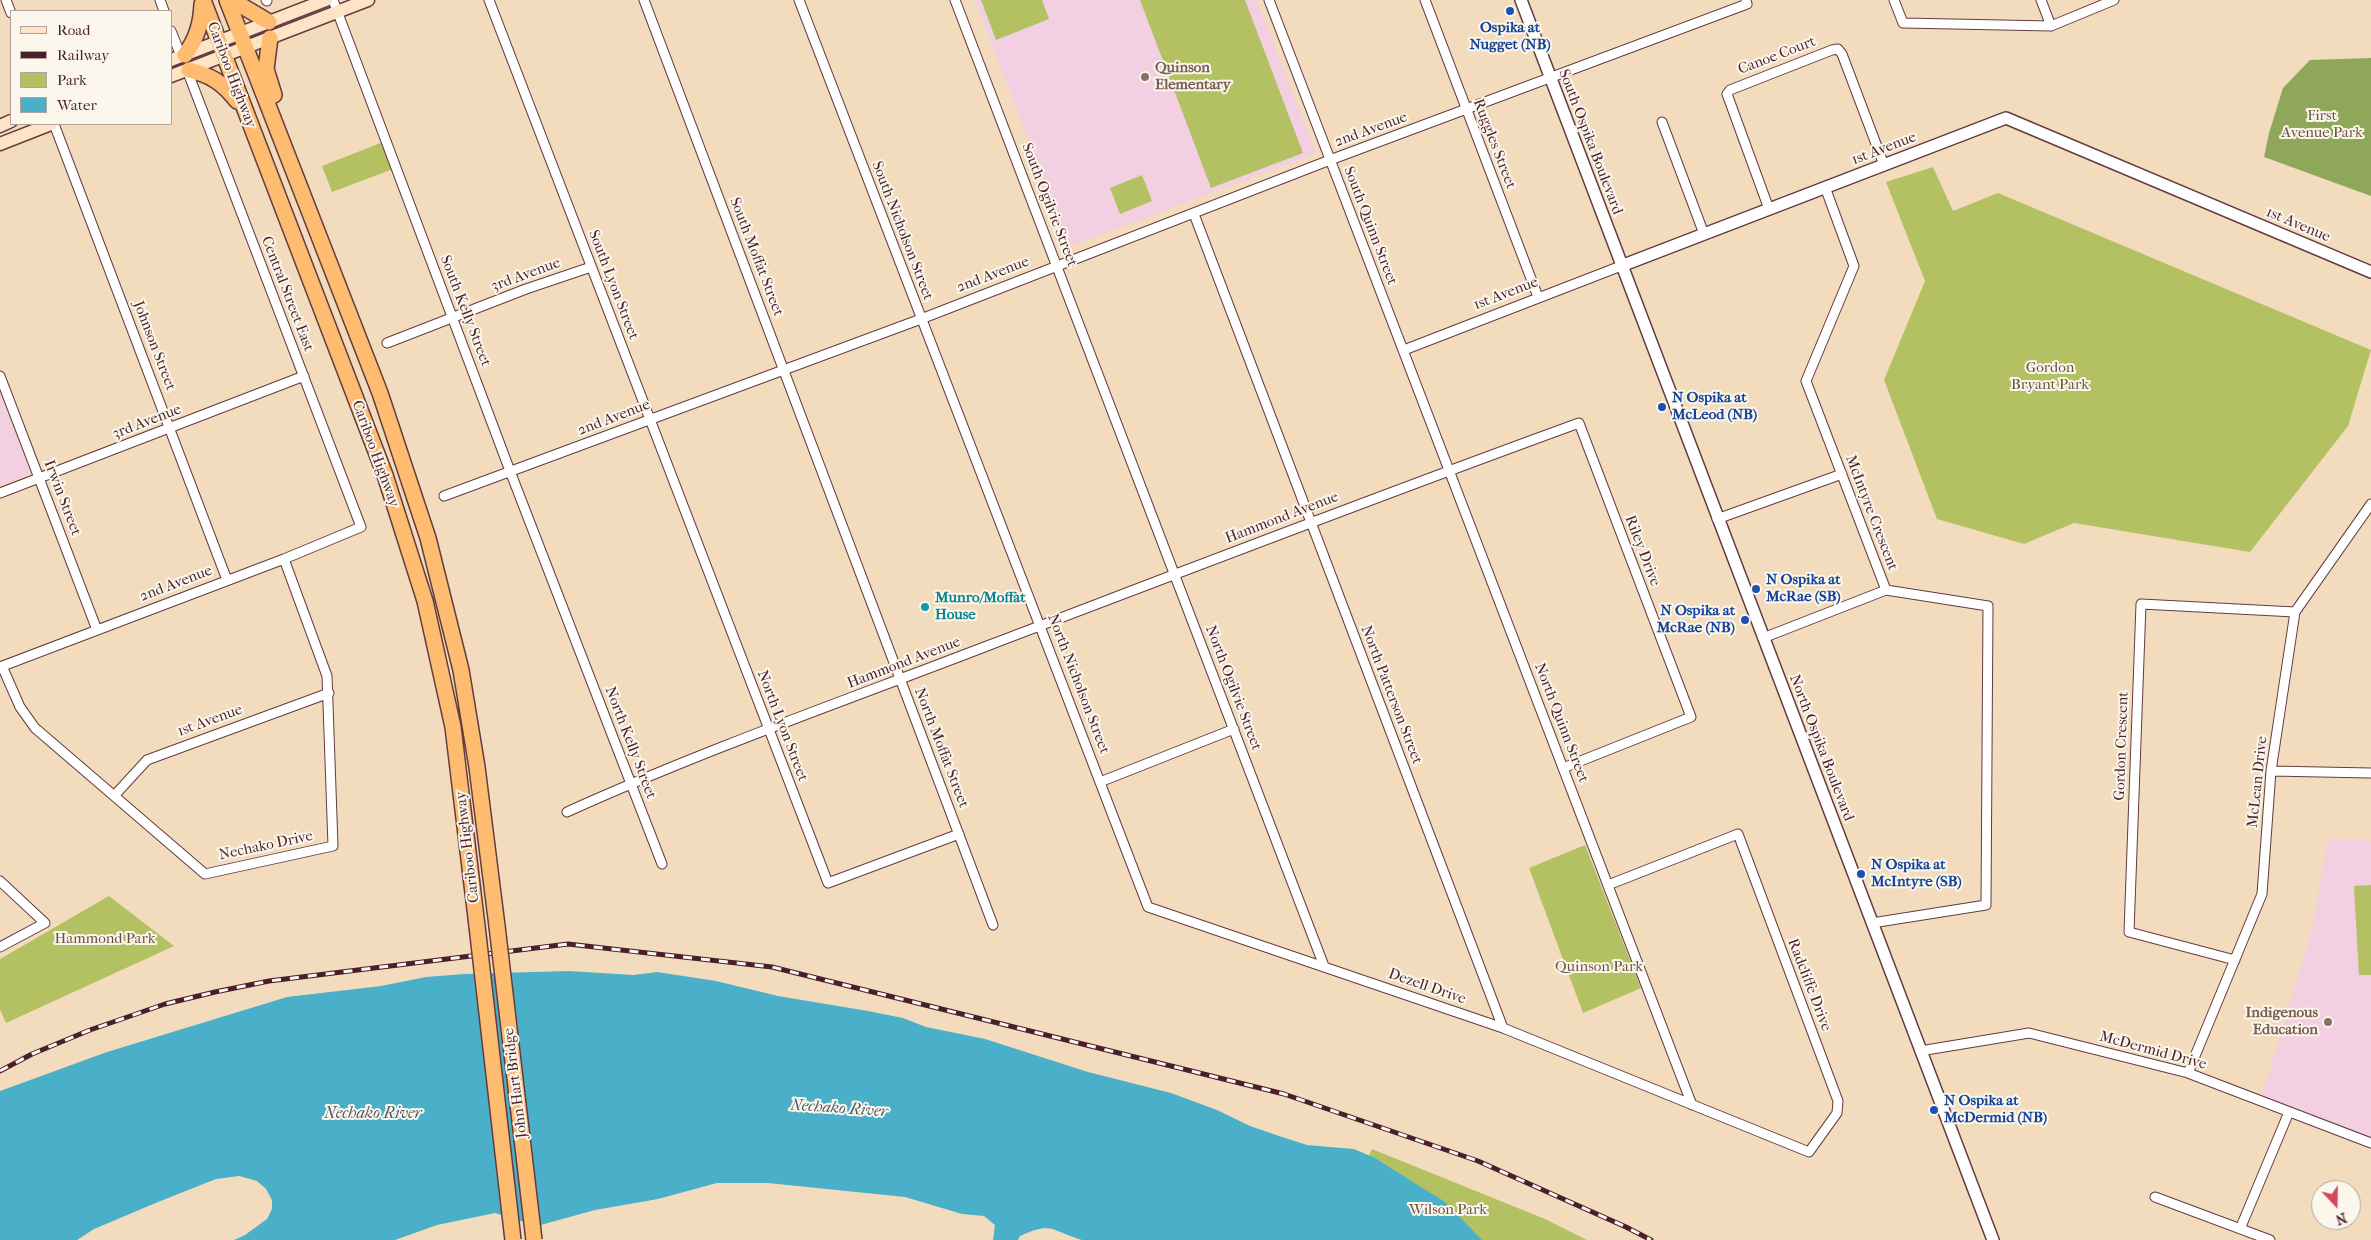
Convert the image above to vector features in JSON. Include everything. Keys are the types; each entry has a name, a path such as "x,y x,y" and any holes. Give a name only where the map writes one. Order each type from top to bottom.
{"highway":[{"name":"Cariboo Highway","path":"203,0 229,42 246,47 380,393 428,538 461,670 478,767 497,926"},
{"path":"179,57 198,31 203,0"},
{"path":"218,0 229,42"},
{"name":"Cariboo Highway","path":"228,0 229,42 245,112 384,475 425,601 453,727 478,926"},
{"path":"232,0 269,22"},
{"path":"270,38 266,70 306,183 322,244"},
{"path":"188,70 208,74 221,82 245,112"},
{"name":"John Hart Bridge","path":"478,926 513,1240"},
{"name":"John Hart Bridge","path":"497,926 534,1240"}],"main road":[{"path":"172,76 188,70 229,42 269,22 326,0"},
{"path":"179,57 229,42 246,47 270,38 336,6 368,0"},
{"path":"0,144 49,125"}],"street":[{"name":"South Lyon Street","path":"489,0 711,579"},
{"name":"South Moffat Street","path":"644,0 842,524"},
{"name":"South Nicholson Street","path":"799,0 920,319 981,471"},
{"name":"South Ogilvie Street","path":"955,0 1116,420"},
{"name":"South Quinn Street","path":"1269,0 1404,350"},
{"name":"Ruggles Street","path":"1425,0 1538,297"},
{"name":"South Ospika Boulevard","path":"1521,0 1621,266"},
{"name":"2nd Avenue","path":"444,496 920,319 1330,160 1747,4 1746,0"},
{"path":"1894,0 1903,23 2051,26 2114,0"},
{"path":"2041,0 2051,26"},
{"name":"South Kelly Street","path":"336,6 572,631"},
{"path":"172,34 179,57"},
{"name":"Canoe Court","path":"1769,209 1727,99 1727,94 1730,90 1824,53 1838,49 1842,54 1884,165"},
{"name":"Central Street East","path":"188,70 361,527"},
{"name":"1st Avenue","path":"1404,350 2006,118 2371,272"},
{"path":"1662,122 1704,234"},
{"name":"Johnson Street","path":"52,125 227,580"},
{"name":"McIntyre Crescent","path":"1825,187 1854,266 1806,381 1886,590 1988,606 1986,904 1872,923"},
{"name":"North Patterson Street","path":"1194,214 1503,1028"},
{"name":"North Ospika Boulevard","path":"1621,266 1993,1240"},
{"name":"3rd Avenue","path":"387,343 526,289 591,267"},
{"name":"North Quinn Street","path":"1404,350 1692,1105"},
{"name":"Irwin Street","path":"0,376 97,630"},
{"name":"3rd Avenue","path":"0,493 304,376"},
{"name":"North Ogilvie Street","path":"1116,420 1324,966"},
{"name":"Riley Drive","path":"1450,470 1579,423 1691,717 1564,768"},
{"name":"Hammond Avenue","path":"567,812 631,783 1450,470"},
{"name":"North Nicholson Street","path":"981,471 1042,625 1148,907"},
{"path":"1717,519 1842,474"},
{"name":"McLean Drive","path":"2188,1073 2262,894 2271,771 2295,612 2371,504"},
{"name":"North Moffat Street","path":"842,524 993,925"},
{"name":"2nd Avenue","path":"1,666 284,559 361,527"},
{"name":"Nechako Drive","path":"1,666 20,708 35,728 205,874 332,846 327,676 284,559"},
{"name":"North Lyon Street","path":"711,579 828,883 959,834"},
{"path":"1763,638 1886,590"},
{"name":"Gordon Crescent","path":"2236,960 2129,932 2141,604 2295,612"},
{"name":"North Kelly Street","path":"572,631 662,864"},
{"name":"1st Avenue","path":"114,796 147,760 329,693"},
{"path":"1100,782 1234,729"},
{"path":"2271,771 2371,772"},
{"name":"Radcliffe Drive","path":"1608,885 1738,834 1839,1107 1837,1114 1809,1152 1692,1105"},
{"path":"0,881 45,923 0,947"},
{"name":"Dezell Drive","path":"1148,907 1503,1028 1692,1105"},
{"name":"McDermid Drive","path":"1920,1051 2029,1033 2188,1073 2371,1143"},
{"path":"2240,1229 2289,1112"},
{"path":"2156,1197 2270,1240"}],"shaded area":[{"name":"Quinson Elementary","path":"975,0 1257,0 1316,153 1069,247"},
{"path":"0,394 31,474 0,486"},
{"name":"Indigenous Education","path":"2328,838 2371,841 2371,1145 2259,1106 2310,937"}],"green space":[{"path":"981,0 1042,0 1049,19 996,40"},
{"path":"1140,0 1245,0 1303,153 1211,188"},
{"name":"First Avenue Park","path":"2371,58 2371,196 2264,157 2269,133 2283,88 2310,60"},
{"path":"383,142 393,169 332,192 322,166"},
{"name":"Gordon Bryant Park","path":"1933,167 1953,211 1998,193 2371,350 2348,426 2250,552 2074,523 2024,544 1937,519 1884,380 1925,281 1886,182"},
{"path":"1142,175 1152,201 1120,214 1110,188"},
{"name":"Quinson Park","path":"1585,845 1641,988 1583,1013 1529,868"},
{"path":"2371,885 2371,975 2359,975 2354,886"},
{"name":"Hammond Park","path":"109,896 174,946 6,1023 0,1010 0,959"},
{"name":"Wilson Park","path":"1372,1149 1545,1219 1587,1240 1439,1240 1361,1172"}],"water":[{"name":"Nechako River","path":"568,971 633,975 657,972 716,981 778,996 903,1018 926,1027 985,1039 1088,1072 1171,1093 1217,1110 1250,1126 1285,1138 1307,1145 1354,1149 1375,1158 1445,1202 1482,1240 1082,1240 1046,1228 1031,1231 1020,1236 1018,1240 993,1240 995,1225 984,1216 962,1214 905,1197 768,1183 717,1183 658,1199 595,1210 537,1226 495,1213 437,1225 395,1240 234,1240 245,1235 267,1219 272,1209 272,1200 266,1189 257,1181 239,1176 216,1179 94,1229 77,1240 0,1240 0,1091 107,1052 287,997 381,986 426,977"}],"railway":[{"path":"0,1071 32,1054 90,1030 165,1004 215,992 269,981 568,944 772,967 1284,1094 1478,1161 1651,1240"}],"place":[{"name":"Ospika at Nugget (NB)","path":"1510,11"},
{"name":"Quinson Elementary","path":"1145,77"},
{"name":"N Ospika at McLeod (NB)","path":"1662,407"},
{"name":"N Ospika at McRae (SB)","path":"1756,589"},
{"name":"Munro/Moffat House","path":"925,607"},
{"name":"N Ospika at McRae (NB)","path":"1745,620"},
{"name":"N Ospika at McIntyre (SB)","path":"1861,874"},
{"name":"Indigenous Education","path":"2328,1022"},
{"name":"N Ospika at McDermid (NB)","path":"1934,1110"}]}
